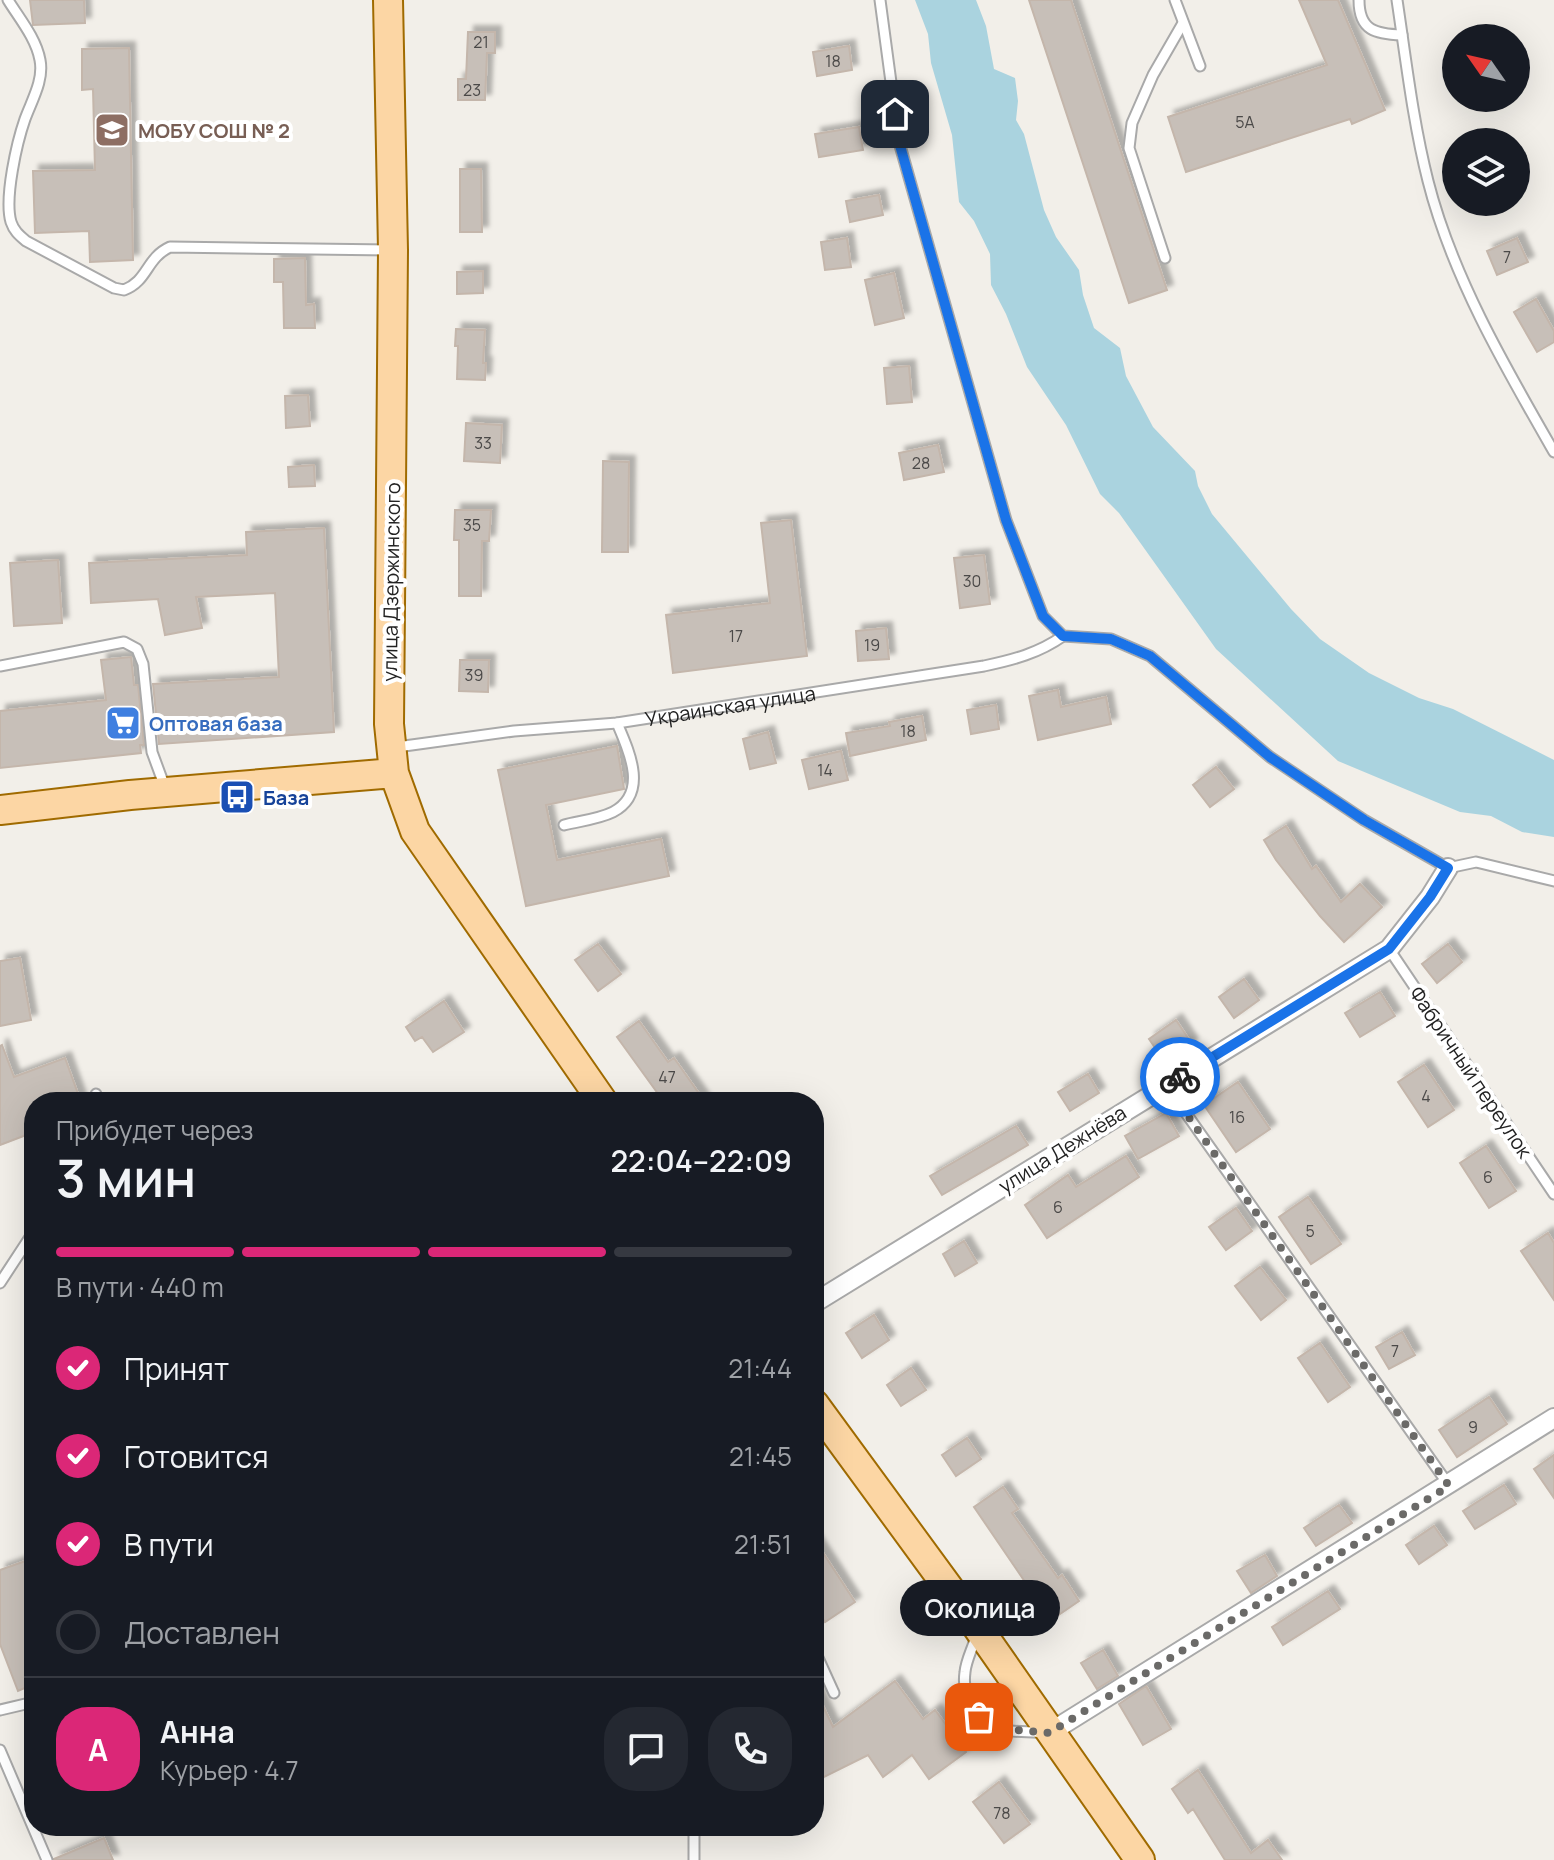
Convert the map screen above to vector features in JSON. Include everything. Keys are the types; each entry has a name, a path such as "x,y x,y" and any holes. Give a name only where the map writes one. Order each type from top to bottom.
{"main road":[{"name":"улица Дзержинского","path":"388,0 393,250 392,760 415,831 596,1092"},
{"name":"Украинская улица","path":"0,810 167,793 392,760"},
{"path":"824,1422 978,1628 1140,1860"}],"street":[{"name":"улица Дежнёва","path":"824,1297 1389,949 1430,897 1448,868"},
{"path":"1049,1733 1554,1418"}],"lane":[{"path":"8,0 35,43 41,71 20,133 9,202 11,221 26,241 114,288 124,290 140,280 153,258 170,247 393,250"},
{"path":"880,0 899,142 1006,520 1043,616 1063,636 1111,639 1150,656 1270,757 1364,820 1448,868 1476,862 1554,881"},
{"path":"1175,0 1200,66"},
{"path":"1359,0 1366,27 1373,33 1402,35"},
{"path":"1397,0 1428,181 1448,241 1483,322 1554,452"},
{"path":"1165,258 1129,148 1132,123 1153,75 1183,23"},
{"name":"Украинская улица","path":"392,760 514,731 617,723 984,666 1019,659 1063,636"},
{"path":"0,666 124,642 137,649 143,664 152,752 167,793"},
{"path":"564,825 612,812 628,801 633,787 632,757 617,723"},
{"name":"Фабричный переулок","path":"1389,949 1554,1194"},
{"path":"1166,1085 1449,1486"},
{"path":"0,1283 24,1246"},
{"path":"978,1628 965,1669 964,1691 969,1704 979,1717 996,1728 1049,1733"},
{"path":"824,1671 834,1693"},
{"path":"0,1710 24,1704"},
{"path":"0,1750 24,1806"},
{"path":"37,1836 47,1860"},
{"path":"694,1836 694,1860"}],"water":[{"path":"915,0 976,0 986,26 994,69 1015,78 1018,101 1016,120 1024,134 1044,210 1056,237 1079,270 1094,328 1120,348 1126,376 1153,427 1195,471 1198,486 1212,514 1320,639 1369,673 1419,698 1453,709 1554,760 1554,837 1522,832 1491,816 1460,812 1338,761 1216,649 1119,513 1100,494 1066,425 1027,367 991,285 990,254 974,221 959,202 952,135 931,63 928,34"}],"building":[{"path":"30,0 84,0 85,23 33,25"},
{"path":"1029,0 1071,0 1167,290 1129,303"},
{"path":"1299,0 1338,0 1385,110 1352,124 1350,119 1186,172 1168,117 1327,65"},
{"path":"468,32 495,32 495,53 487,53 485,100 458,100 458,79 466,79"},
{"path":"849,46 852,70 817,76 813,52"},
{"name":"МОБУ СОШ № 2","path":"129,48 133,260 90,262 89,231 35,233 33,171 95,170 93,89 82,90 82,49"},
{"path":"859,127 863,150 819,157 815,134"},
{"path":"460,169 481,169 482,232 460,232"},
{"path":"879,195 883,215 850,222 846,201"},
{"path":"847,238 851,267 825,270 821,242"},
{"path":"1517,238 1528,262 1497,275 1487,251"},
{"path":"305,258 306,305 314,304 315,328 284,328 283,282 274,282 274,259"},
{"path":"483,271 483,293 457,294 457,272"},
{"path":"894,273 904,318 875,325 865,280"},
{"path":"1536,299 1554,331 1554,342 1537,352 1514,312"},
{"path":"456,329 485,330 485,380 457,379"},
{"path":"909,366 912,402 887,404 884,368"},
{"path":"308,395 310,426 286,428 285,396"},
{"path":"466,423 502,425 500,463 464,461"},
{"path":"938,445 944,472 904,480 899,453"},
{"path":"603,461 629,462 628,552 602,552"},
{"path":"314,465 315,486 289,487 288,467"},
{"path":"455,510 491,510 489,541 482,541 481,596 459,596 459,540 454,540"},
{"path":"791,520 807,656 673,673 666,615 770,603 761,523"},
{"path":"324,528 334,732 159,744 153,684 279,677 275,593 196,597 202,628 165,635 158,599 91,603 89,563 247,555 246,532"},
{"path":"984,555 990,604 960,608 954,558"},
{"path":"58,560 62,623 14,626 10,563"},
{"path":"886,628 889,659 858,661 856,631"},
{"path":"131,657 134,685 138,685 144,745 140,745 141,753 0,768 0,711 106,700 101,660"},
{"path":"460,660 489,660 488,692 459,691"},
{"path":"1058,690 1061,707 1106,697 1111,724 1038,740 1029,696"},
{"path":"996,705 999,729 971,734 967,710"},
{"path":"922,716 926,740 850,756 846,733 890,726 889,722"},
{"path":"768,732 776,763 750,769 743,739"},
{"path":"617,746 624,789 546,805 557,860 661,839 669,876 526,906 498,770"},
{"path":"841,751 848,780 809,789 802,760"},
{"path":"1216,767 1234,789 1210,807 1193,785"},
{"path":"1286,826 1312,869 1316,866 1341,902 1360,884 1382,907 1344,942 1276,860 1264,840"},
{"path":"598,944 621,974 598,991 575,960"},
{"path":"1448,944 1462,962 1437,983 1422,964"},
{"path":"20,958 31,1020 0,1026 0,961"},
{"path":"1244,979 1259,1000 1234,1018 1219,997"},
{"path":"1380,992 1395,1016 1360,1037 1345,1013"},
{"path":"444,1001 464,1032 433,1052 422,1037 415,1041 406,1027"},
{"path":"1176,1020 1192,1044 1165,1062 1149,1039"},
{"path":"639,1021 668,1062 674,1058 698,1092 657,1092 617,1037"},
{"path":"0,1046 14,1077 65,1058 77,1092 24,1092 24,1136 0,1145"},
{"path":"1424,1065 1454,1110 1428,1127 1398,1082"},
{"path":"1088,1074 1099,1093 1070,1111 1058,1092"},
{"path":"1238,1082 1270,1129 1236,1152 1204,1105"},
{"path":"1166,1113 1179,1136 1138,1159 1125,1136"},
{"path":"1016,1126 1028,1145 942,1195 930,1176"},
{"path":"1486,1146 1516,1191 1489,1208 1460,1163"},
{"path":"1126,1156 1139,1177 1047,1238 1025,1205 1068,1175 1076,1187"},
{"path":"1308,1197 1341,1244 1311,1264 1279,1217"},
{"path":"1236,1208 1252,1231 1226,1250 1209,1227"},
{"path":"1548,1233 1554,1243 1554,1300 1521,1251"},
{"path":"964,1241 977,1263 955,1276 943,1254"},
{"path":"1260,1267 1286,1300 1261,1320 1235,1286"},
{"path":"874,1315 889,1340 862,1358 846,1333"},
{"path":"1402,1332 1415,1355 1389,1369 1376,1347"},
{"path":"1320,1343 1350,1387 1328,1402 1298,1358"},
{"path":"911,1368 926,1390 901,1406 887,1385"},
{"path":"1489,1397 1507,1424 1457,1457 1439,1430"},
{"path":"967,1438 981,1459 956,1476 942,1455"},
{"path":"1554,1455 1554,1498 1534,1469"},
{"path":"1504,1485 1516,1504 1475,1529 1463,1511"},
{"path":"1003,1487 1018,1509 1012,1513 1058,1578 1062,1575 1079,1601 1051,1620 974,1507"},
{"path":"1339,1505 1352,1523 1316,1546 1304,1528"},
{"path":"1434,1526 1447,1545 1419,1564 1406,1545"},
{"path":"824,1554 855,1602 824,1621"},
{"path":"1265,1555 1277,1576 1251,1593 1237,1571"},
{"path":"24,1562 24,1688 18,1691 0,1644 0,1570"},
{"path":"1328,1591 1340,1609 1283,1645 1272,1627"},
{"path":"1103,1650 1118,1676 1097,1689 1081,1663"},
{"path":"895,1681 923,1719 935,1710 966,1752 929,1779 912,1755 883,1777 868,1755 824,1777 824,1708 833,1727"},
{"path":"1146,1686 1171,1729 1143,1745 1119,1704"},
{"path":"1198,1770 1251,1853 1268,1840 1282,1860 1225,1860 1193,1809 1188,1813 1172,1789"},
{"path":"999,1782 1030,1824 1004,1843 973,1802"},
{"path":"104,1838 113,1860 54,1860 54,1859"}],"way so far":[{"path":"979,1717 996,1728 1049,1733 1449,1486 1166,1085 1180,1077"}],"place":[{"name":"МОБУ СОШ № 2","path":"112,130"},
{"name":"Оптовая база","path":"123,723"},
{"name":"База","path":"237,797"},
{"name":"Околица","path":"979,1717"}],"route":[{"path":"895,114 899,142 1006,520 1043,616 1063,636 1111,639 1150,656 1270,757 1364,820 1448,868 1430,897 1389,949 1180,1077"}]}
